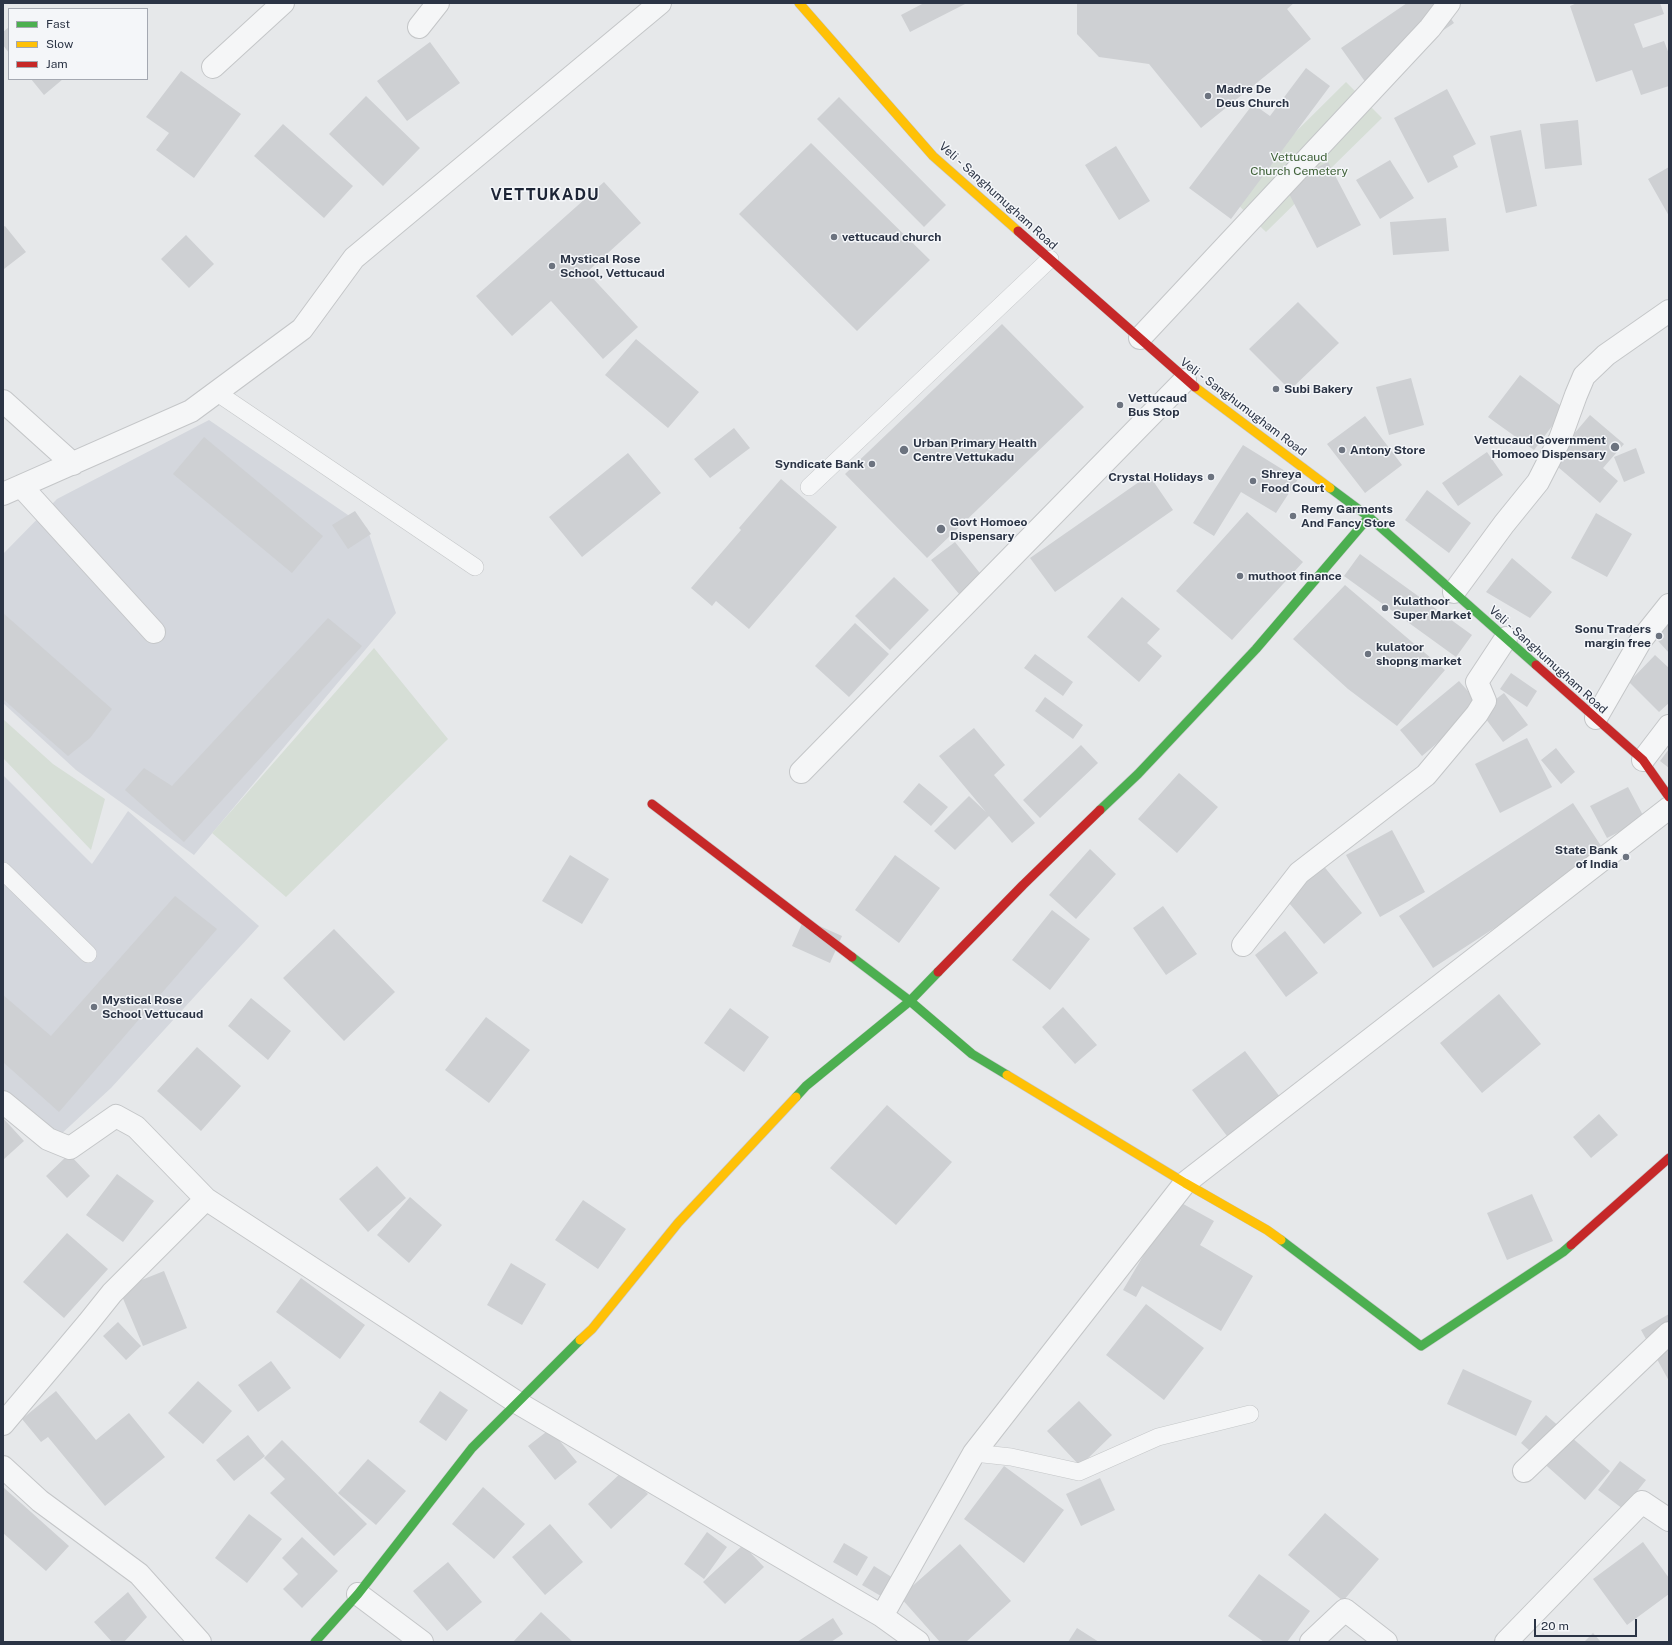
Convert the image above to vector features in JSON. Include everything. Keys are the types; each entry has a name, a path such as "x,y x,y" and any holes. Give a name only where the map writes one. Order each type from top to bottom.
{"street":[{"path":"214,67 282,3"},
{"path":"419,27 438,3"},
{"path":"154,632 12,490 191,411 302,329 354,258 660,3"},
{"name":"Veli - Sanghumugham Road","path":"799,3 933,156 1140,338 1185,380 1369,517 1643,760 1669,797"},
{"path":"1140,338 1414,45 1449,3"},
{"path":"1454,592 1504,524 1538,482 1560,439 1584,376 1606,355 1669,311"},
{"path":"801,772 1185,380"},
{"path":"3,401 73,464"},
{"path":"315,1642 358,1594 472,1448 592,1328 678,1223 806,1086 910,1001 1023,885 1138,774 1256,649 1369,517"},
{"path":"1596,718 1641,640 1669,605"},
{"path":"1243,944 1299,873 1426,775 1477,714 1485,701 1477,682 1506,638"},
{"path":"1643,760 1669,726"},
{"path":"652,804 910,1001 972,1054 1185,1183 1267,1230 1421,1346 1563,1252 1669,1158"},
{"path":"882,1616 974,1453 1185,1183 1669,808"},
{"path":"3,1102 48,1139 70,1148 116,1116 136,1127 206,1199 518,1403 882,1616 918,1642"},
{"path":"3,1424 88,1323 112,1292 206,1199"},
{"path":"1524,1471 1669,1333"},
{"path":"3,1467 40,1501 139,1574 200,1642"},
{"path":"1506,1642 1642,1502 1669,1520"},
{"path":"358,1594 422,1642"},
{"path":"1312,1642 1345,1610 1386,1642"}],"lane":[{"path":"809,487 1050,259"},
{"path":"216,392 475,567"},
{"path":"3,871 88,954"},
{"path":"974,1453 1011,1457 1079,1472 1158,1437 1250,1414"}],"shaded area":[{"path":"209,420 367,528 396,613 194,855 76,770 3,703 3,554 57,499"},
{"name":"Mystical Rose School Vettucaud","path":"3,775 92,864 128,811 259,926 111,1088 59,1136 3,1096"}],"green space":[{"name":"Vettucaud Church Cemetery","path":"1346,82 1382,118 1266,232 1230,197"},
{"path":"374,648 448,739 286,897 212,833"},
{"path":"3,719 53,764 105,799 91,850 3,758"}],"building":[{"path":"924,3 967,3 910,32 901,15"},
{"name":"Madre De Deus Church","path":"1077,3 1294,3 1287,9 1311,39 1201,128 1149,64 1099,57 1077,34"},
{"path":"1407,3 1440,3 1454,23 1366,83 1341,48"},
{"path":"1577,3 1660,3 1664,14 1634,24 1643,48 1664,41 1669,54 1669,86 1641,95 1632,70 1596,82 1570,6"},
{"path":"8,28 8,52 3,45 3,32"},
{"path":"430,42 460,83 407,121 377,81"},
{"path":"1306,68 1330,86 1231,219 1189,188 1253,104 1270,116"},
{"path":"181,71 241,114 194,178 156,150 169,133 146,117"},
{"path":"32,80 62,80 44,95"},
{"path":"1447,89 1476,144 1453,156 1458,167 1428,183 1394,118"},
{"path":"366,96 420,148 383,186 329,134"},
{"path":"839,97 946,205 924,227 817,119"},
{"path":"1578,120 1582,165 1545,169 1540,124"},
{"path":"283,124 353,186 324,218 254,156"},
{"path":"1521,130 1537,206 1506,213 1490,136"},
{"name":"vettucaud church","path":"811,143 930,260 857,331 739,214"},
{"path":"1116,146 1150,201 1119,220 1085,165"},
{"path":"1390,160 1414,198 1380,219 1356,180"},
{"path":"1328,162 1361,225 1317,248 1284,184"},
{"path":"1669,167 1669,216 1648,179"},
{"name":"Mystical Rose School, Vettucaud","path":"604,182 641,223 587,272 638,327 603,359 551,301 512,336 476,296"},
{"path":"1446,218 1449,251 1393,255 1390,222"},
{"path":"5,226 26,252 4,269 3,227"},
{"path":"186,235 214,264 189,288 161,259"},
{"path":"1298,302 1339,343 1290,390 1249,349"},
{"path":"1002,324 1084,407 927,558 845,474"},
{"path":"636,339 699,392 668,428 605,375"},
{"path":"1520,375 1565,409 1534,450 1488,417"},
{"path":"1411,378 1424,425 1389,435 1376,387"},
{"path":"1590,415 1624,444 1603,468 1618,481 1600,503 1551,461"},
{"path":"1365,416 1402,465 1365,493 1327,444"},
{"path":"734,428 750,448 710,478 694,459"},
{"path":"204,437 323,536 292,573 173,474"},
{"path":"1243,445 1298,479 1276,513 1241,492 1214,536 1193,523"},
{"path":"1636,448 1645,473 1624,482 1614,457"},
{"path":"1487,452 1503,475 1458,506 1442,483"},
{"path":"628,453 661,493 582,557 549,517"},
{"path":"1149,475 1173,510 1055,592 1030,558"},
{"path":"781,479 837,527 749,629 716,601 712,606 691,588 741,530 739,528"},
{"path":"1427,490 1471,523 1449,553 1405,520"},
{"path":"355,511 371,534 348,549 332,525"},
{"name":"muthoot finance","path":"1247,512 1303,562 1232,640 1176,591"},
{"path":"1596,513 1632,534 1607,577 1571,558"},
{"path":"955,542 987,582 964,600 931,560"},
{"path":"1360,554 1472,635 1456,657 1344,576"},
{"path":"1512,558 1552,592 1530,618 1486,592"},
{"path":"894,577 929,610 890,650 855,616"},
{"name":"kulatoor shopng market","path":"1345,585 1445,670 1397,726 1348,689 1293,639"},
{"path":"1122,597 1160,629 1147,643 1162,656 1139,682 1087,637"},
{"path":"3,613 112,709 90,738 68,756 3,699"},
{"path":"328,618 362,646 184,842 125,790 144,768 172,786"},
{"path":"1669,618 1669,653 1651,633"},
{"path":"855,623 889,654 849,697 815,666"},
{"path":"1035,654 1073,682 1063,696 1024,668"},
{"path":"1655,655 1669,668 1669,703 1659,712 1629,682"},
{"path":"1511,673 1537,691 1527,707 1500,689"},
{"path":"1459,681 1481,706 1422,756 1400,730"},
{"path":"1504,693 1528,725 1503,742 1480,711"},
{"path":"1045,697 1083,725 1073,739 1035,711"},
{"path":"974,728 1005,765 994,775 1035,823 1012,843 989,816 955,850 934,831 969,796 986,812 939,756"},
{"path":"1527,738 1552,787 1500,813 1475,764"},
{"path":"1081,745 1098,763 1040,818 1023,800"},
{"path":"1556,748 1575,772 1561,784 1541,760"},
{"path":"1669,749 1669,768 1660,761"},
{"path":"1179,773 1218,807 1177,853 1138,819"},
{"path":"919,783 948,807 931,826 903,802"},
{"path":"1628,787 1645,819 1607,838 1590,806"},
{"path":"1573,803 1607,855 1433,968 1399,916"},
{"path":"1392,830 1425,892 1380,917 1346,855"},
{"path":"1090,849 1116,874 1076,919 1049,895"},
{"path":"570,855 609,879 582,924 542,901"},
{"path":"895,855 940,888 899,943 855,910"},
{"path":"1322,864 1362,913 1324,944 1283,896"},
{"path":"175,896 217,929 59,1112 3,1062 3,995 51,1036"},
{"path":"1163,906 1197,954 1166,975 1133,928"},
{"path":"1052,910 1090,939 1050,990 1012,960"},
{"path":"804,919 842,936 830,963 792,946"},
{"path":"334,929 395,992 344,1041 283,978"},
{"path":"1285,931 1318,973 1286,997 1255,955"},
{"path":"1499,994 1541,1044 1482,1093 1440,1043"},
{"path":"251,998 291,1031 268,1060 228,1026"},
{"path":"1063,1007 1097,1045 1075,1064 1042,1027"},
{"path":"730,1008 769,1037 744,1072 704,1043"},
{"path":"486,1017 530,1050 489,1103 445,1070"},
{"path":"197,1047 241,1086 201,1131 157,1091"},
{"path":"1245,1051 1280,1097 1227,1136 1192,1090"},
{"path":"887,1105 952,1162 896,1225 830,1168"},
{"path":"1599,1114 1618,1135 1591,1158 1573,1137"},
{"path":"3,1118 24,1141 3,1160"},
{"path":"69,1154 90,1176 67,1198 46,1176"},
{"path":"377,1166 406,1198 368,1232 339,1199"},
{"path":"117,1174 154,1201 123,1242 86,1215"},
{"path":"1532,1194 1553,1241 1507,1260 1487,1213"},
{"path":"410,1197 442,1225 409,1263 377,1235"},
{"path":"583,1200 626,1229 598,1269 555,1240"},
{"path":"1176,1200 1214,1221 1200,1245 1253,1276 1221,1331 1142,1286 1136,1297 1123,1290"},
{"path":"67,1233 108,1269 64,1318 23,1282"},
{"path":"511,1263 546,1284 522,1325 487,1305"},
{"path":"164,1271 187,1328 143,1346 119,1289"},
{"path":"301,1278 365,1325 340,1359 276,1312"},
{"path":"1146,1304 1204,1348 1164,1400 1106,1355"},
{"path":"1669,1314 1669,1381 1641,1330"},
{"path":"118,1322 141,1346 126,1360 103,1336"},
{"path":"271,1361 291,1388 258,1412 238,1385"},
{"path":"1463,1369 1532,1401 1516,1436 1447,1404"},
{"path":"198,1381 232,1411 203,1444 168,1413"},
{"path":"56,1391 96,1440 129,1413 165,1457 105,1506 48,1437 41,1442 22,1419"},
{"path":"440,1391 468,1410 446,1441 419,1422"},
{"path":"1079,1401 1112,1435 1080,1466 1047,1431"},
{"path":"1546,1415 1610,1471 1585,1500 1521,1443"},
{"path":"550,1429 577,1462 555,1480 528,1446"},
{"path":"248,1435 265,1456 234,1481 216,1460"},
{"path":"282,1440 367,1524 334,1556 270,1493 285,1479 264,1458"},
{"path":"368,1459 406,1491 376,1525 338,1493"},
{"path":"1620,1461 1646,1480 1623,1509 1598,1490"},
{"path":"1004,1466 1064,1510 1024,1563 964,1519"},
{"path":"624,1470 648,1494 611,1529 588,1504"},
{"path":"1100,1478 1115,1510 1081,1526 1066,1494"},
{"path":"3,1487 69,1546 46,1571 3,1533"},
{"path":"483,1487 525,1524 494,1559 452,1524"},
{"path":"1325,1513 1379,1559 1343,1601 1288,1555"},
{"path":"249,1514 282,1539 247,1583 215,1558"},
{"path":"550,1524 583,1562 545,1595 512,1557"},
{"path":"707,1532 727,1547 704,1579 684,1564"},
{"path":"302,1537 338,1571 302,1608 283,1589 298,1574 282,1558"},
{"path":"1643,1542 1669,1578 1669,1594 1627,1625 1593,1579"},
{"path":"844,1543 868,1557 857,1576 833,1562"},
{"path":"960,1544 1011,1601 966,1642 940,1642 900,1597"},
{"path":"743,1545 764,1567 725,1604 703,1582"},
{"path":"448,1562 482,1602 447,1631 413,1591"},
{"path":"874,1566 898,1581 886,1599 862,1585"},
{"path":"1259,1574 1310,1611 1287,1642 1264,1642 1228,1616"},
{"path":"128,1592 147,1617 124,1642 112,1642 94,1622"},
{"path":"541,1612 573,1642 513,1642"},
{"path":"833,1618 843,1634 831,1642 797,1642"},
{"path":"1077,1628 1099,1642 1068,1642"},
{"path":"1593,1633 1601,1642 1584,1642"}],"traffic: fast":[{"path":"1330,488 1369,517 1536,665"},
{"path":"1100,810 1138,774 1256,649 1369,517"},
{"path":"852,957 910,1001 972,1054 1007,1075"},
{"path":"796,1097 806,1086 910,1001 938,972"},
{"path":"1281,1240 1421,1346 1563,1252 1571,1245"},
{"path":"315,1642 358,1594 472,1448 580,1340"}],"traffic: slow":[{"path":"799,3 933,156 1018,231"},
{"path":"1195,387 1330,488"},
{"path":"1007,1075 1185,1183 1267,1230 1281,1240"},
{"path":"580,1340 592,1329 678,1223 796,1097"}],"traffic: jam":[{"path":"1018,231 1195,387"},
{"path":"1536,665 1643,760 1669,797"},
{"path":"652,804 852,957"},
{"path":"938,972 1023,885 1100,810"},
{"path":"1571,1245 1669,1158"}],"place":[{"name":"Madre De Deus Church","path":"1208,96"},
{"name":"vettucaud church","path":"834,237"},
{"name":"Mystical Rose School, Vettucaud","path":"552,266"},
{"name":"Subi Bakery","path":"1276,389"},
{"name":"Vettucaud Bus Stop","path":"1120,405"},
{"name":"Vettucaud Government Homoeo Dispensary","path":"1615,447"},
{"name":"Urban Primary Health Centre Vettukadu","path":"904,450"},
{"name":"Antony Store","path":"1342,450"},
{"name":"Syndicate Bank","path":"872,464"},
{"name":"Crystal Holidays","path":"1211,477"},
{"name":"Shreya Food Court","path":"1253,481"},
{"name":"Remy Garments And Fancy Store","path":"1293,516"},
{"name":"Govt Homoeo Dispensary","path":"941,529"},
{"name":"muthoot finance","path":"1240,576"},
{"name":"Kulathoor Super Market","path":"1385,608"},
{"name":"Sonu Traders margin free","path":"1659,636"},
{"name":"kulatoor shopng market","path":"1368,654"},
{"name":"State Bank of India","path":"1626,857"},
{"name":"Mystical Rose School Vettucaud","path":"94,1007"}],"district":[{"name":"VETTUKADU","path":"545,195"}]}
